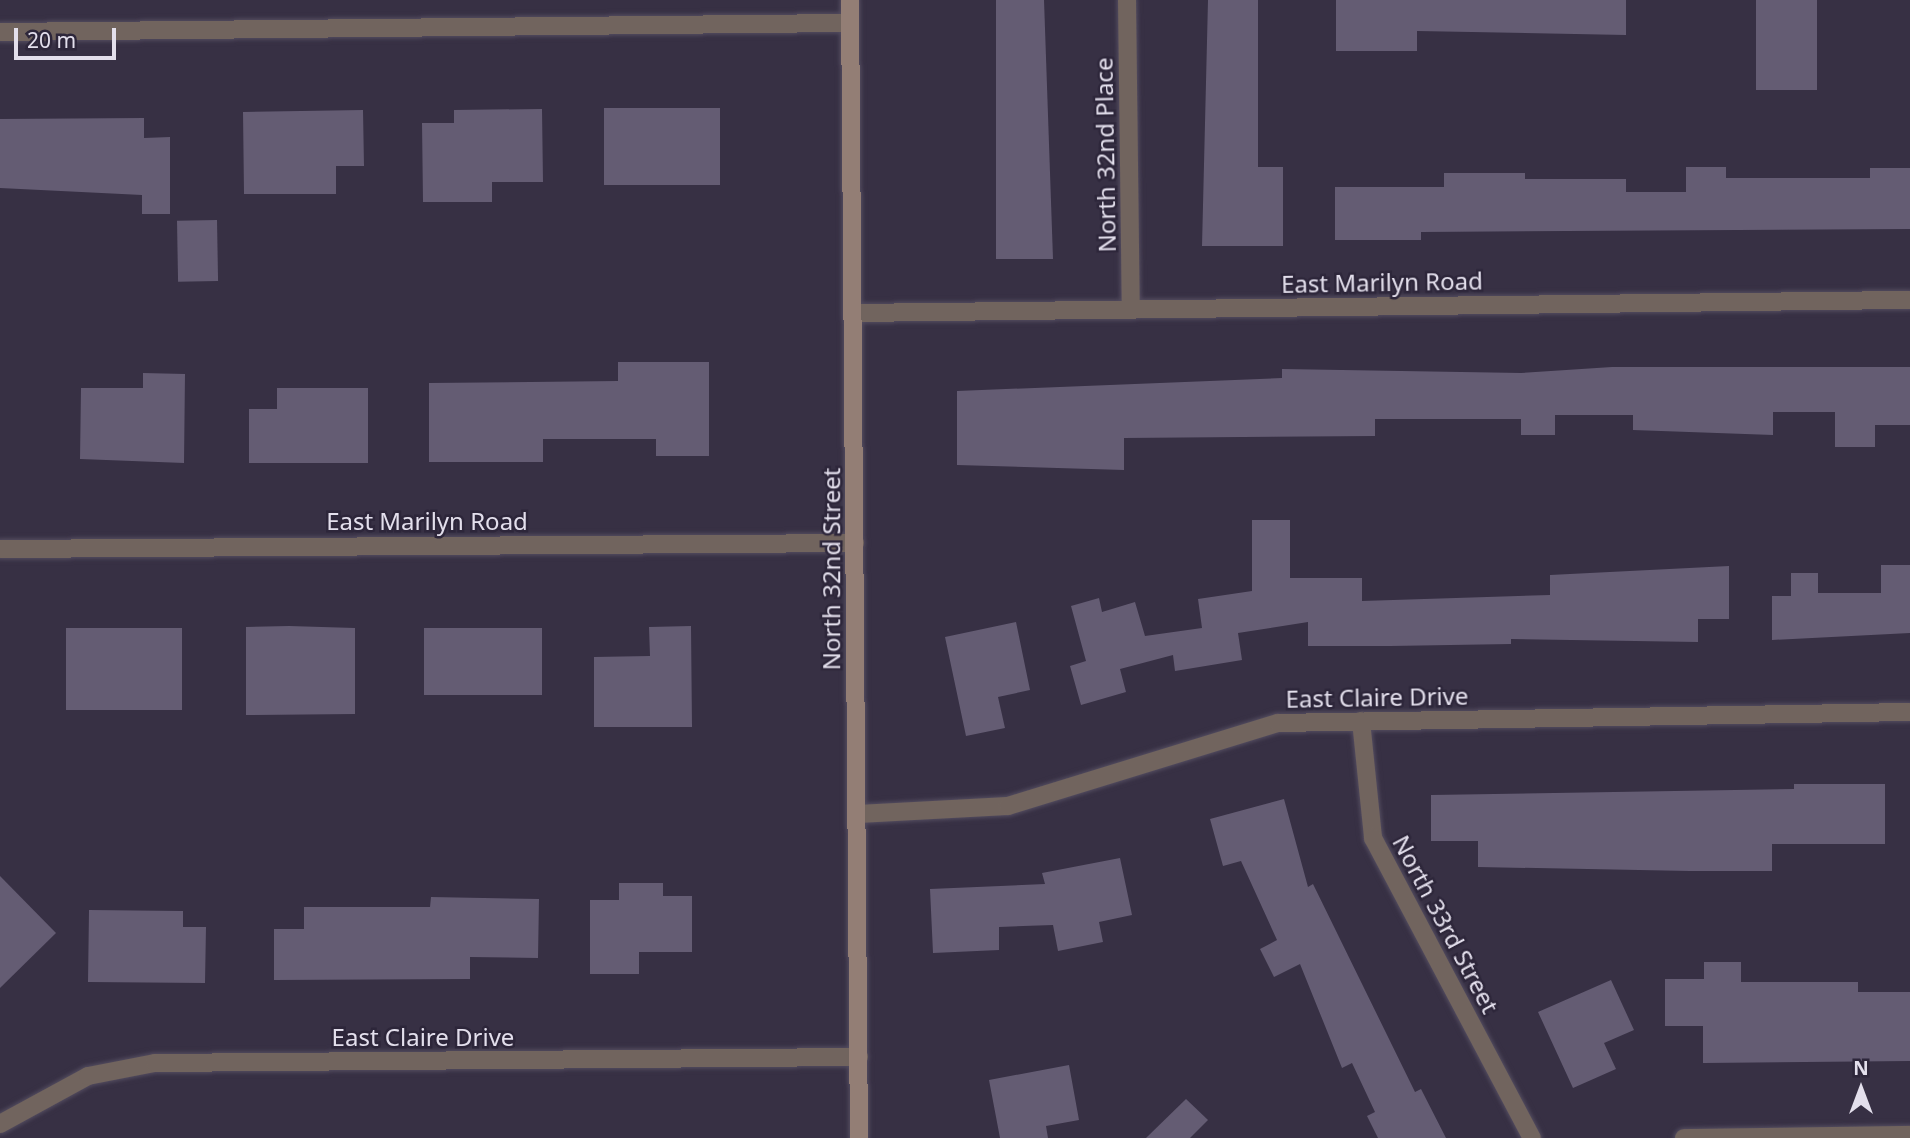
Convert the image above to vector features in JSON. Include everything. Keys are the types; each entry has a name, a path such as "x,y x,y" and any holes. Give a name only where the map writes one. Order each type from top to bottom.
{"main road":[{"name":"North 32nd Street","path":"850,0 859,1138"}],"street":[{"name":"North 32nd Place","path":"1127,0 1131,310"},
{"path":"0,32 850,23"},
{"name":"East Marilyn Road","path":"854,313 1910,300"},
{"name":"East Marilyn Road","path":"0,549 855,543"},
{"name":"East Claire Drive","path":"858,814 1008,806 1278,723 1910,712"},
{"name":"North 33rd Street","path":"1361,720 1373,838 1532,1138"},
{"name":"East Claire Drive","path":"0,1124 88,1076 155,1063 859,1057"},
{"path":"1684,1138 1910,1135"}],"building":[{"path":"996,0 1044,0 1053,259 996,259"},
{"path":"1208,0 1258,0 1258,167 1283,167 1283,246 1202,246"},
{"path":"1336,0 1626,0 1626,35 1417,31 1417,51 1336,51"},
{"path":"1756,0 1817,0 1817,90 1756,90"},
{"path":"604,108 720,108 720,185 604,185"},
{"path":"542,109 543,182 492,182 492,202 423,202 422,123 454,123 454,110"},
{"path":"363,110 364,166 336,166 336,194 244,194 243,112"},
{"path":"144,118 144,138 170,137 170,214 142,214 142,195 0,188 0,119"},
{"path":"1686,167 1726,167 1726,178 1870,178 1870,168 1910,168 1910,229 1421,232 1421,240 1335,240 1335,187 1444,187 1444,173 1525,173 1525,179 1626,179 1626,192 1686,192"},
{"path":"217,220 218,281 178,282 177,221"},
{"path":"618,362 709,362 709,456 656,456 656,439 543,439 543,462 429,462 429,383 618,381"},
{"path":"1612,367 1910,367 1910,425 1875,425 1875,447 1835,447 1835,412 1773,412 1773,435 1633,430 1633,415 1555,415 1555,435 1521,435 1521,419 1375,419 1375,436 1124,438 1124,470 957,465 957,391 1282,378 1282,369 1521,373"},
{"path":"143,373 185,374 184,463 80,459 81,388 143,388"},
{"path":"277,388 368,388 368,463 249,463 249,409 277,409"},
{"path":"1252,520 1290,520 1290,578 1362,578 1362,601 1550,595 1550,575 1729,566 1729,619 1698,619 1698,642 1511,639 1511,644 1390,646 1308,646 1308,622 1238,633 1242,660 1175,671 1173,655 1120,669 1126,692 1081,705 1070,666 1086,661 1071,606 1099,598 1102,612 1135,602 1145,636 1202,628 1198,599 1252,591"},
{"path":"1881,565 1910,565 1910,633 1772,640 1772,596 1791,596 1791,573 1818,573 1818,593 1881,593"},
{"path":"1016,622 1030,690 998,697 1005,728 966,736 945,637"},
{"path":"691,626 692,727 594,727 594,657 650,656 649,627"},
{"path":"246,627 355,628 355,714 246,715"},
{"path":"66,628 182,628 182,710 66,710"},
{"path":"424,628 542,628 542,695 424,695"},
{"path":"1794,784 1885,784 1885,844 1772,844 1772,871 1690,871 1478,867 1478,841 1431,841 1431,795 1794,789"},
{"path":"1284,799 1308,887 1313,884 1415,1092 1421,1089 1446,1138 1378,1138 1367,1116 1375,1112 1352,1063 1342,1068 1300,964 1274,977 1260,949 1277,940 1241,861 1223,866 1210,819"},
{"path":"1120,858 1132,915 1099,922 1103,942 1058,951 1053,925 999,927 999,950 933,953 930,889 1045,884 1042,873"},
{"path":"0,876 56,933 0,988"},
{"path":"619,883 663,883 663,896 692,896 692,952 639,952 639,974 590,974 590,900 619,900"},
{"path":"431,897 539,899 538,958 470,957 470,979 274,980 274,929 304,929 304,907 430,907"},
{"path":"89,910 183,911 183,927 206,927 205,983 88,982"},
{"path":"1704,962 1741,962 1741,982 1858,982 1858,992 1910,992 1910,1061 1703,1063 1703,1026 1665,1026 1665,979 1704,979"},
{"path":"1611,980 1634,1030 1604,1043 1616,1069 1573,1088 1538,1012"},
{"path":"1069,1065 1079,1120 1046,1126 1048,1138 1000,1138 989,1080"},
{"path":"1186,1099 1208,1120 1190,1138 1146,1138"}]}
